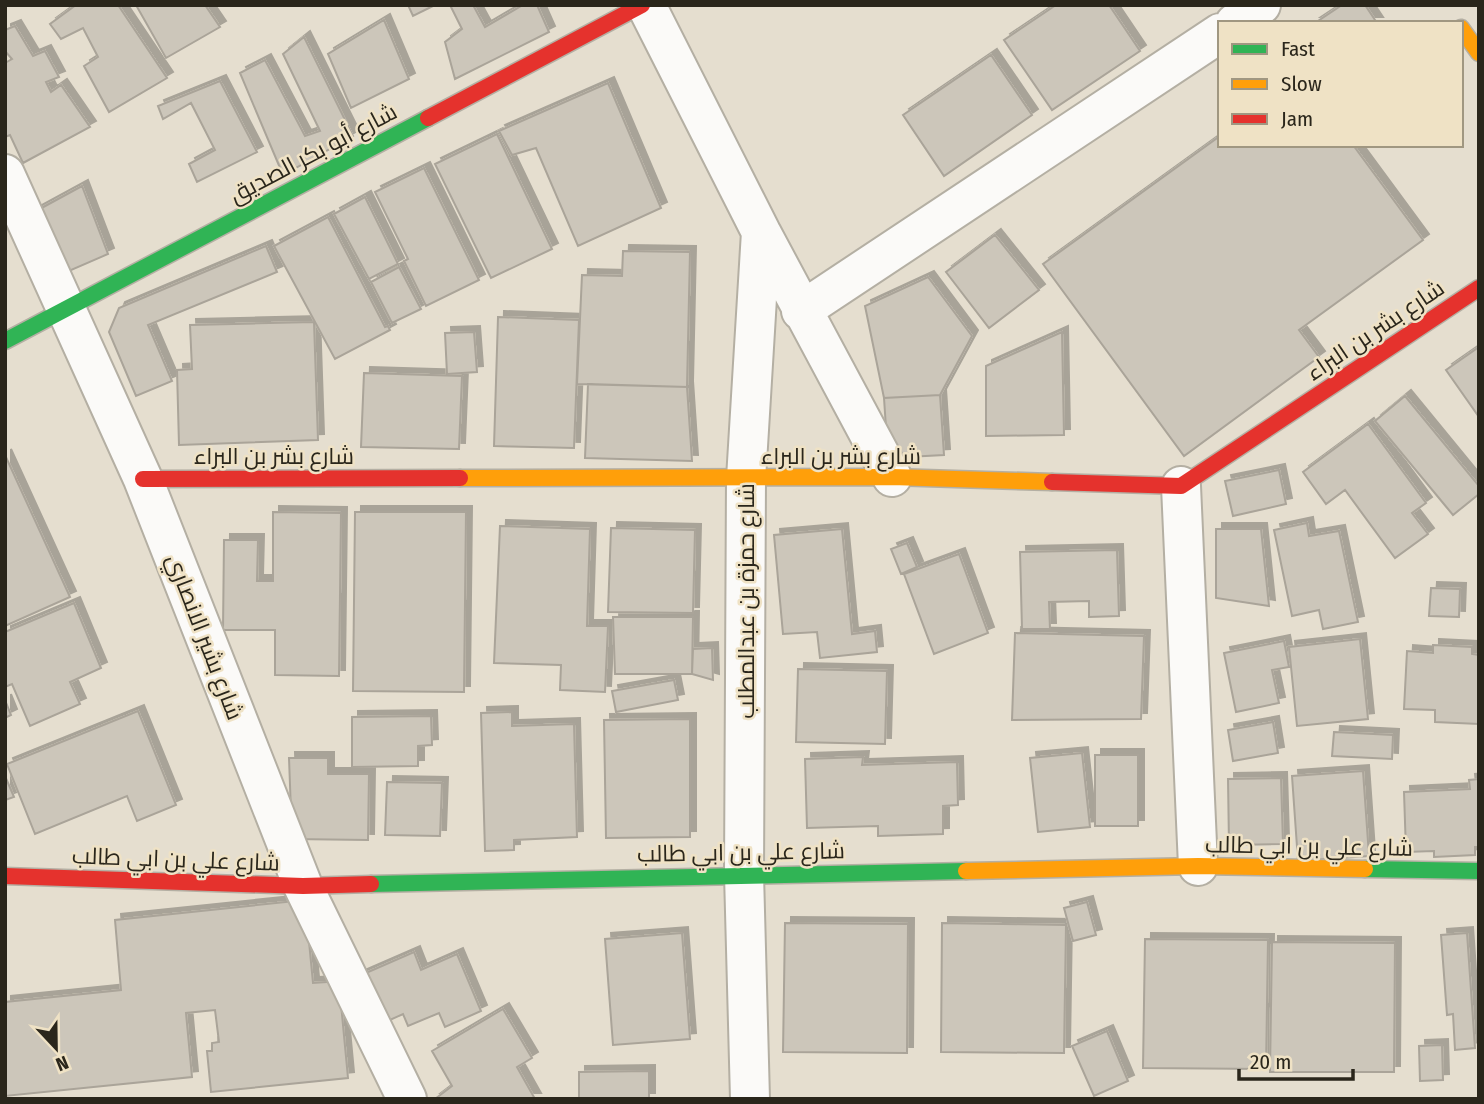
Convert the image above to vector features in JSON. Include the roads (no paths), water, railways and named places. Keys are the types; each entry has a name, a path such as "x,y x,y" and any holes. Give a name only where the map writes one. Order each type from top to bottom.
{"street":[{"path":"644,5 801,311 892,477"},
{"name":"شارع أبو بكر الصديق","path":"5,341 644,5"},
{"path":"1238,21 1261,5"},
{"path":"1463,31 1479,53"},
{"path":"801,311 1218,34"},
{"name":"شارع بشير الانصاري","path":"5,174 143,479 303,886 407,1099"},
{"name":"شارع حمزة بن عبدالمطلب","path":"750,1099 744,874 746,479 761,232"},
{"name":"شارع بشر بن البراء","path":"143,479 892,477 1181,486 1479,288"},
{"path":"1181,486 1198,866"},
{"name":"شارع علي بن ابي طالب","path":"5,876 303,886 744,874 1198,866 1479,871"}]}
